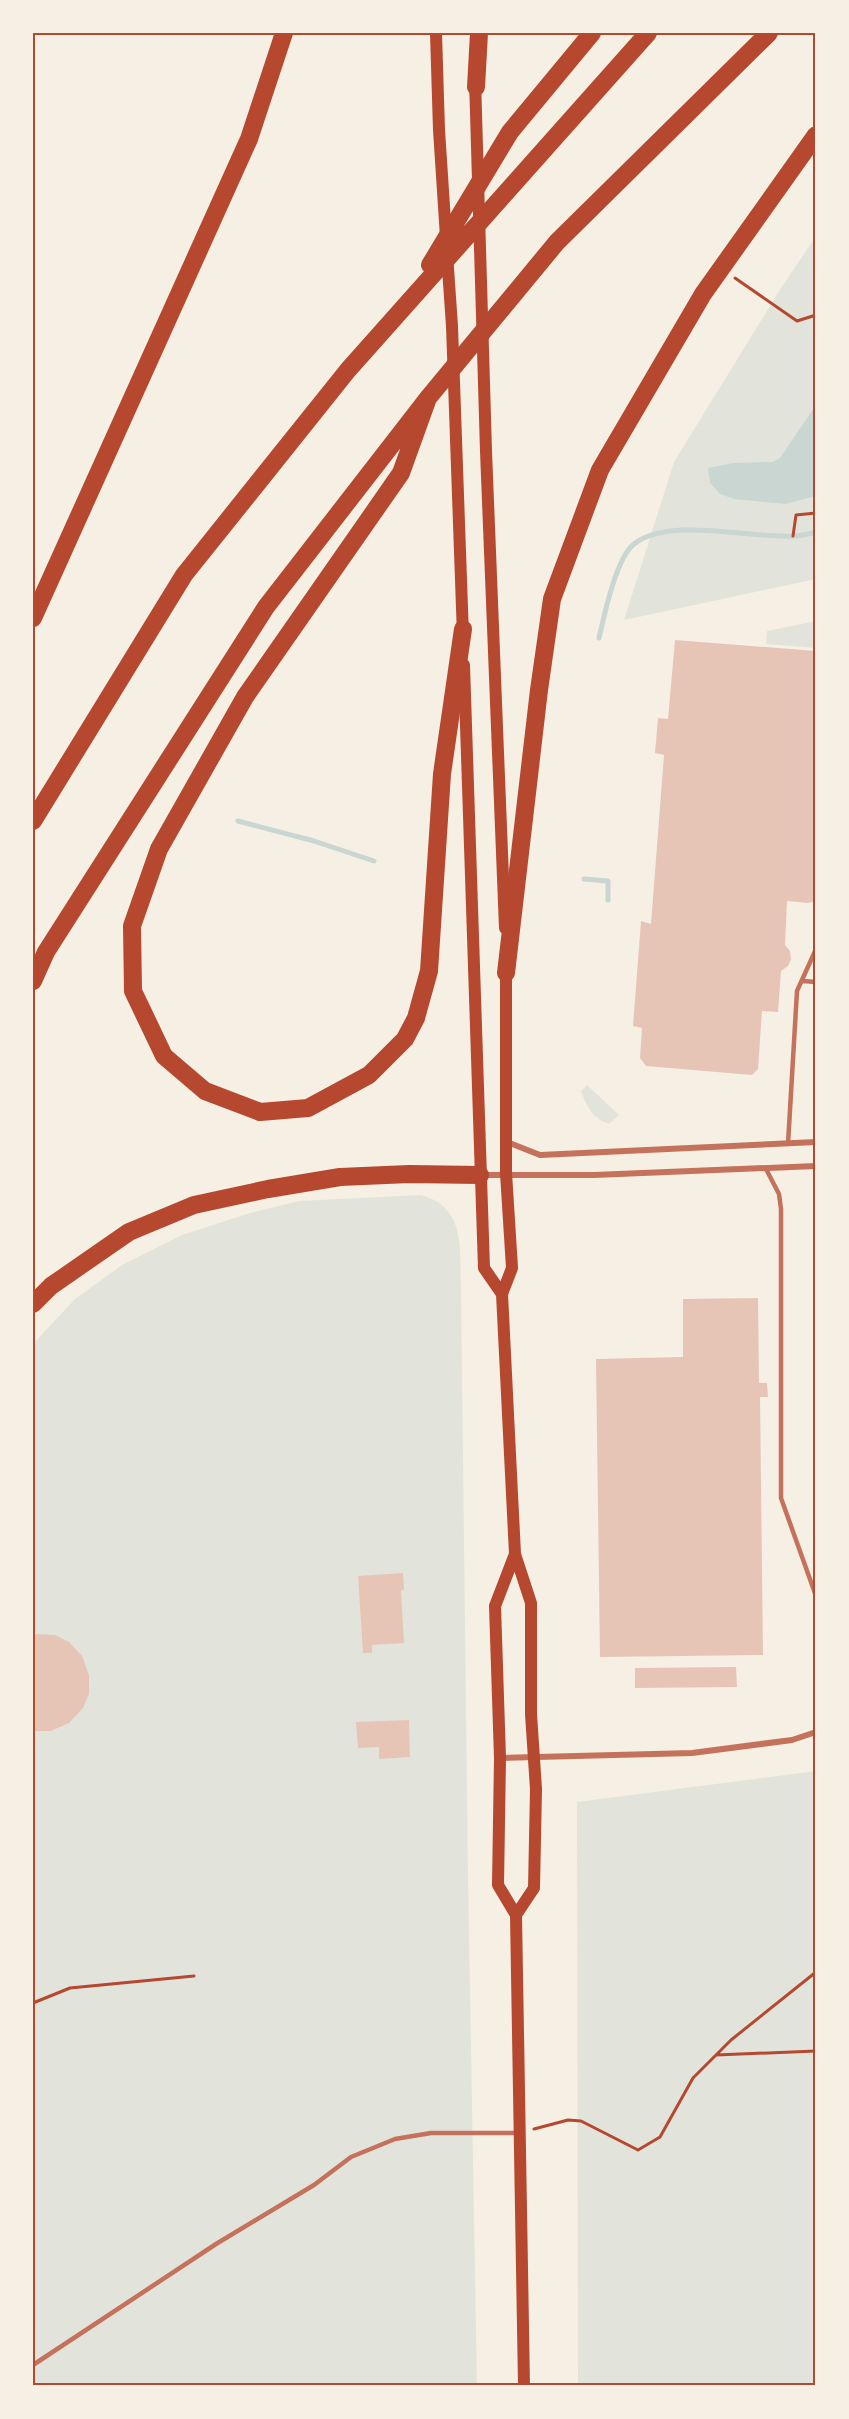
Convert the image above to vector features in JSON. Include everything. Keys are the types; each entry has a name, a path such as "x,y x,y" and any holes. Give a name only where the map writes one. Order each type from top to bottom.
{"highway":[{"path":"33,618 249,139 284,33"},
{"path":"476,87 479,33"},
{"path":"407,303 510,132 592,33"},
{"path":"33,821 184,575 348,370 648,33"},
{"path":"33,981 46,952 266,608 428,398 557,242 769,33"},
{"path":"506,973 552,599 600,470 703,294 816,135"},
{"path":"428,398 401,473 245,697 159,849 132,926 133,991 164,1056 205,1090 260,1112 309,1108 369,1075 405,1039 416,1018 429,971 442,774 463,628"},
{"path":"33,1304 51,1286 129,1232 194,1205 340,1177 409,1174 480,1175"}],"main road":[{"path":"436,33 439,130 452,326 459,495 484,1268 502,1294"},
{"path":"474,33 486,451 506,973 506,1173 512,1268 502,1294 515,1554 531,1602 536,1790 534,1888 516,1915"},
{"path":"515,1554 495,1606 500,1758 498,1885 516,1915 524,2386"}],"street":[{"path":"507,1142 540,1155 816,1142"},
{"path":"480,1175 506,1173 594,1175 816,1166"},
{"path":"500,1758 692,1753 792,1740 816,1732"}],"lane":[{"path":"788,1144 797,991 816,949"},
{"path":"802,981 816,982"},
{"path":"766,1169 779,1194 781,1209 781,1498 816,1596"},
{"path":"33,2365 216,2244 314,2186 351,2157 395,2139 431,2133 521,2133"}],"path":[{"path":"721,268 797,321 816,315"},
{"path":"793,536 796,515 816,513"},
{"path":"521,2133 568,2120 581,2121 638,2150 660,2137 693,2078 730,2040 816,1972"},
{"path":"33,2003 70,1988 194,1976"},
{"path":"716,2055 816,2051"}],"shaded area":[{"path":"816,236 816,579 624,620 674,462 781,288"},
{"path":"816,405 816,496 785,504 734,499 720,494 710,483 708,468 733,463 773,462 780,458"},
{"path":"816,621 816,648 766,644 767,631"},
{"path":"587,1085 619,1115 609,1124 599,1119 588,1107 581,1091"},
{"path":"421,1195 436,1201 446,1209 458,1232 460,1245 477,2386 33,2386 33,1344 75,1299 122,1265 182,1235 250,1213 299,1201"},
{"path":"816,1771 816,2386 578,2386 577,1802"}],"building":[{"path":"675,640 816,651 816,901 808,903 787,901 785,945 790,951 791,959 788,966 781,971 778,1012 762,1011 758,1069 752,1075 646,1066 640,1058 642,1028 633,1026 641,921 651,924 664,755 655,753 658,718 668,719"},
{"path":"758,1298 759,1383 767,1383 768,1397 760,1397 763,1655 600,1657 596,1359 683,1357 683,1299"},
{"path":"403,1573 404,1590 401,1590 404,1643 372,1645 372,1653 363,1653 358,1576"},
{"path":"33,1634 55,1635 69,1642 82,1656 89,1675 89,1694 83,1708 69,1723 51,1731 33,1731"},
{"path":"736,1667 737,1687 635,1688 635,1668"},
{"path":"409,1720 410,1757 379,1759 379,1747 358,1748 356,1722"}],"waterway":[{"path":"599,638 616,574 634,544 650,536 668,531 689,530 775,536 799,536 816,532"},
{"path":"238,821 314,841 374,861"},
{"path":"584,879 608,881 608,900"}]}
